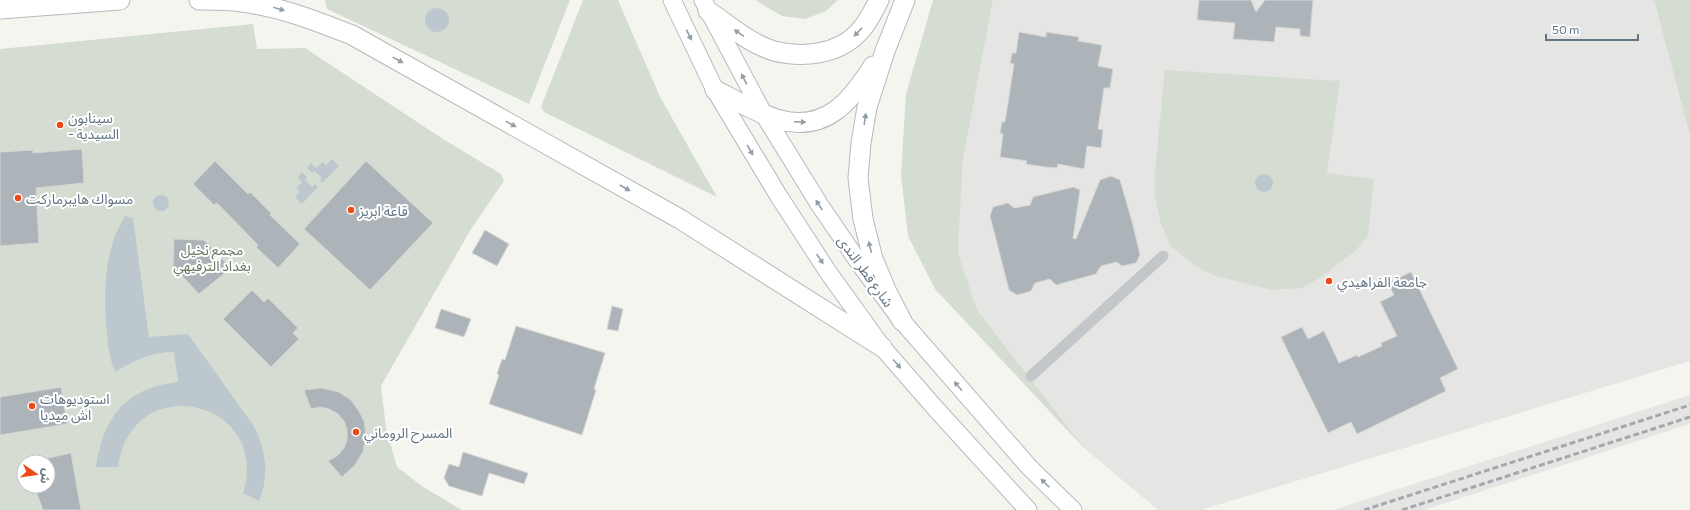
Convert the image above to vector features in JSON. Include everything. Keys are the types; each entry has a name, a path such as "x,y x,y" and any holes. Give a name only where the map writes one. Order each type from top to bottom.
{"highway":[{"path":"0,9 120,0"},
{"path":"199,0 241,1 272,7 306,17 352,35 680,220 882,347"},
{"path":"706,6 747,38 774,51 806,56 834,49 857,34 871,16 879,0"},
{"path":"902,321 887,292 873,259 863,219 858,178 861,143 867,107 904,0"},
{"path":"715,90 780,120 806,122 827,117 842,107 862,84 890,38"}],"main road":[{"path":"672,0 715,90 802,234 882,347 1028,510"},
{"name":"شارع قطر الندى","path":"706,6 763,113 840,236 902,321 1029,467 1072,510"}],"street":[{"path":"1031,376 1163,256"}],"shaded area":[{"name":"جامعة الفراهيدي","path":"993,0 1654,0 1690,136 1690,361 1201,510 1158,510 1085,449 977,310 958,253 963,160"},
{"path":"437,8 442,9 448,15 448,25 442,31 437,32 432,31 426,25 425,20 426,15 432,9"},
{"path":"332,159 339,166 322,183 320,180 322,178 315,171 312,173 307,168 311,163 316,168 323,162 326,165"},
{"path":"302,172 307,177 305,180 312,187 315,184 318,187 302,204 295,197 300,192 296,188 302,182 298,177"},
{"path":"1264,174 1270,177 1273,183 1270,189 1264,192 1258,189 1255,183 1258,177"},
{"path":"161,195 167,197 169,203 167,209 161,211 155,209 153,203 155,197"},
{"path":"125,216 133,218 149,337 188,334 253,425 264,453 265,462 265,481 259,501 243,493 247,461 238,436 220,418 197,408 171,407 148,416 129,436 118,467 96,467 102,440 107,427 113,416 121,407 131,398 143,391 160,385 178,382 174,352 151,355 129,364 115,372 113,367 107,338 105,288 109,258 113,243"},
{"path":"1690,395 1690,424 1424,510 1333,510"}],"green space":[{"path":"325,0 570,0 529,104 327,9"},
{"path":"583,0 618,0 660,97 717,197 544,112 541,107"},
{"path":"755,0 838,0 826,11 805,19 782,16"},
{"path":"933,0 993,0 963,160 958,253 977,310 1085,449 935,289 908,236 901,175 906,94"},
{"path":"1654,0 1690,0 1690,136"},
{"name":"مجمع نخيل بغداد الترفيهي","path":"253,24 257,49 305,48 443,139 501,174 504,181 471,229 381,386 386,428 397,467 423,487 462,510 0,510 0,49"},
{"path":"1164,70 1340,81 1327,173 1374,179 1368,236 1355,251 1320,278 1301,288 1272,290 1216,276 1202,270 1171,247 1161,224 1155,197 1155,171"}],"building":[{"path":"1199,0 1251,0 1256,12 1265,0 1313,0 1310,37 1300,36 1300,29 1276,27 1274,42 1233,39 1235,23 1197,20"},
{"path":"1019,32 1046,37 1046,32 1079,37 1078,41 1102,45 1098,66 1113,69 1110,88 1104,88 1098,129 1103,130 1101,148 1087,146 1084,169 1058,164 1057,168 1045,167 1026,164 1027,161 1000,157 1003,134 1000,133 1002,122 1005,122 1014,64 1010,63 1012,53 1016,53"},
{"name":"مسواك هايبرماركت","path":"82,149 84,183 36,188 39,243 0,246 0,152 33,150 33,153"},
{"path":"215,161 248,194 250,192 271,213 270,215 300,244 278,268 256,247 258,245 217,203 214,205 193,184"},
{"path":"366,161 433,223 370,290 304,229"},
{"path":"1111,176 1120,180 1133,225 1140,255 1136,263 1122,266 1117,262 1101,266 1096,274 1056,285 1050,279 1035,283 1031,291 1017,295 1009,290 990,216 993,207 1008,203 1014,208 1030,205 1033,197 1073,187 1080,190 1073,238 1076,239 1100,180"},
{"path":"485,230 509,244 497,266 472,253"},
{"path":"174,239 204,240 231,268 199,294 173,266"},
{"path":"1411,272 1458,369 1440,378 1446,391 1357,434 1351,422 1328,433 1281,337 1302,327 1308,339 1324,331 1339,363 1357,355 1358,357 1382,346 1381,343 1397,336 1380,302 1394,295 1388,283"},
{"path":"252,290 264,302 268,298 298,328 293,333 299,339 271,367 223,319"},
{"path":"612,306 623,309 618,331 607,329"},
{"path":"441,309 471,319 464,337 435,328"},
{"path":"516,326 605,353 594,389 596,390 582,435 489,404 499,375 497,374 502,359 505,360"},
{"name":"استوديوهات اش ميديا","path":"61,387 67,424 0,435 0,397"},
{"name":"المسرح الروماني","path":"321,388 339,392 351,400 364,421 366,434 363,452 355,465 342,477 328,461 337,456 344,448 347,440 347,430 344,421 338,414 329,409 320,407 311,409 304,390"},
{"path":"463,452 528,473 524,484 489,473 482,496 449,486 444,478 449,464 459,467"},
{"path":"71,453 81,510 43,510 37,494 56,494 56,456"}],"railway":[{"path":"1364,510 1690,405"},
{"path":"1402,510 1690,417"}],"place":[{"name":"سينابون - السيدية","path":"60,125"},
{"name":"مسواك هايبرماركت","path":"18,198"},
{"name":"قاعة ابريز","path":"351,210"},
{"name":"جامعة الفراهيدي","path":"1329,281"},
{"name":"استوديوهات اش ميديا","path":"32,406"},
{"name":"المسرح الروماني","path":"356,432"}]}
